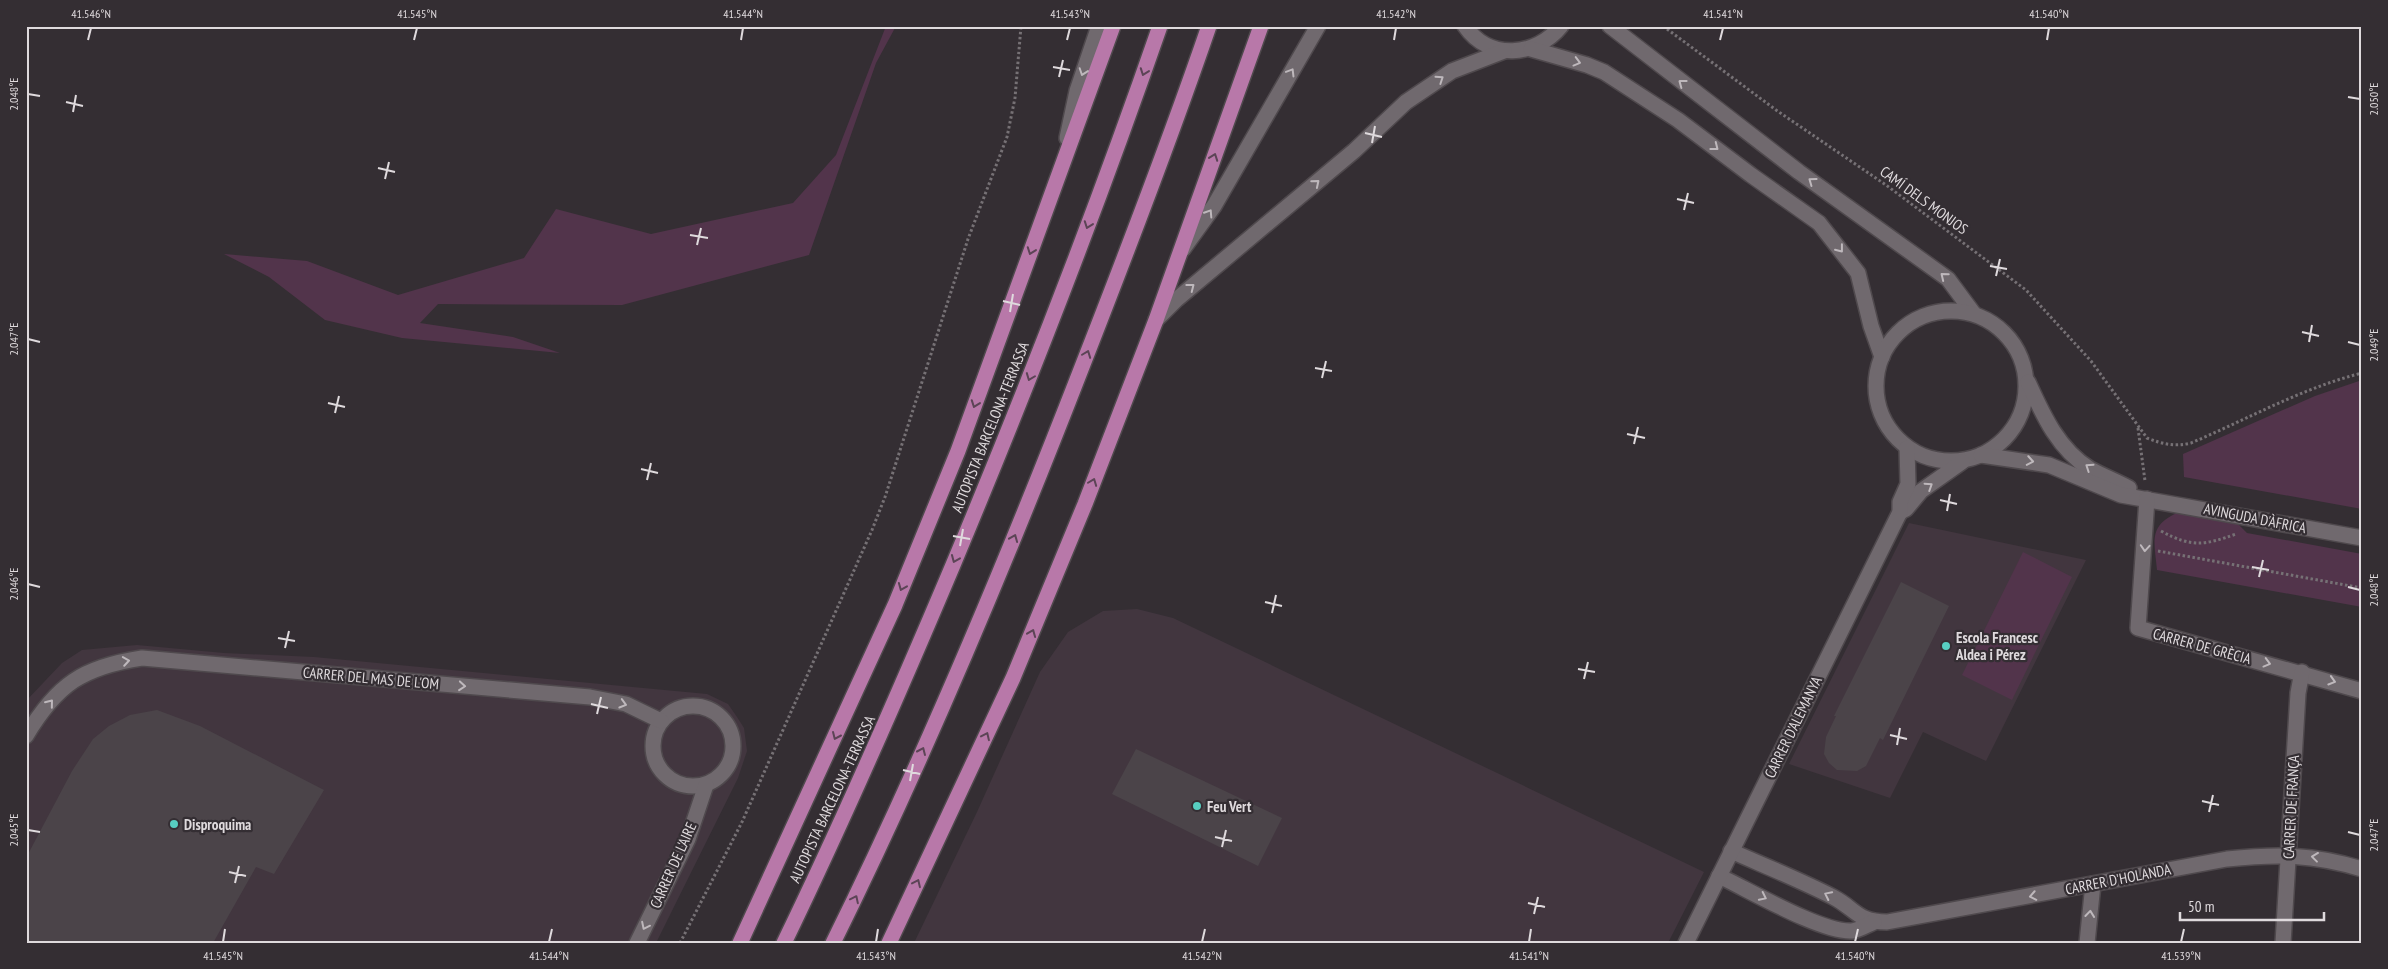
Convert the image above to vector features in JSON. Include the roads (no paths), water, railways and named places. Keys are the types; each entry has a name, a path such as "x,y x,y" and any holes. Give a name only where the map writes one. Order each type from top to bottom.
{"highway":[{"path":"740,943 895,605 958,451 1112,26"},
{"name":"AUTOPISTA BARCELONA-TERRASSA","path":"784,943 893,707 1010,429 1080,247 1160,26"},
{"path":"833,943 863,883 934,723 1050,448 1127,251 1209,26"},
{"path":"889,943 1013,678 1085,504 1156,320 1261,26"}],"street":[{"path":"1060,173 1077,91 1099,26"},
{"path":"1180,252 1214,206 1318,26"},
{"path":"1465,26 1483,43 1504,51"},
{"path":"1531,49 1548,40 1561,26"},
{"path":"1610,26 1799,172 1948,279 1974,314"},
{"path":"1156,320 1177,298 1354,151 1406,102 1452,70 1504,51 1531,49 1587,65 1604,72 1678,120 1819,223 1858,272 1871,326 1882,357"},
{"path":"1954,310 1974,314 1991,322 2006,334 2016,348 2025,375 2026,396 2017,422 2000,444 1981,455 1962,462 1927,458 1907,448 1892,432 1881,414 1876,393 1877,371 1890,342 1914,320 1932,313 1954,310"},
{"name":"AVINGUDA D'ÀFRICA","path":"2025,375 2049,425 2073,456 2089,468 2147,499"},
{"name":"CARRER D'ALEMANYA","path":"1686,943 1900,512 1900,502 1908,484 1907,448"},
{"name":"AVINGUDA D'ÀFRICA","path":"1981,455 2049,465 2121,495 2362,538"},
{"name":"CARRER D'ALEMANYA","path":"1900,512 1906,509 1921,491 1962,462"},
{"name":"CARRER DE GRÈCIA","path":"2147,499 2138,628 2302,672 2362,691"},
{"name":"CARRER DEL MAS DE L'OM","path":"26,736 35,721 56,696 80,675 108,663 142,658 590,697 626,704 661,721"},
{"name":"CARRER DE FRANÇA","path":"2283,943 2298,693 2302,672"},
{"path":"697,705 717,713 725,720 733,739 732,759 720,776 706,785 691,787 677,784 668,778 659,768 653,753 653,738 661,721 674,710 684,706 697,705"},
{"name":"CARRER DE L'AIRE","path":"637,943 688,839 706,785"},
{"path":"1731,851 1834,898 1861,918 1874,922"},
{"name":"CARRER D'HOLANDA","path":"1719,876 1848,937 1854,931 1874,922 1887,922 2227,859 2288,854 2324,858 2362,869"},
{"path":"2087,943 2093,884"},
{"path":"1848,907 1848,937"}],"place":[{"name":"Escola Francesc Aldea i Pérez","path":"1946,646"},
{"name":"Feu Vert","path":"1197,806"},
{"name":"Disproquima","path":"174,824"}]}
